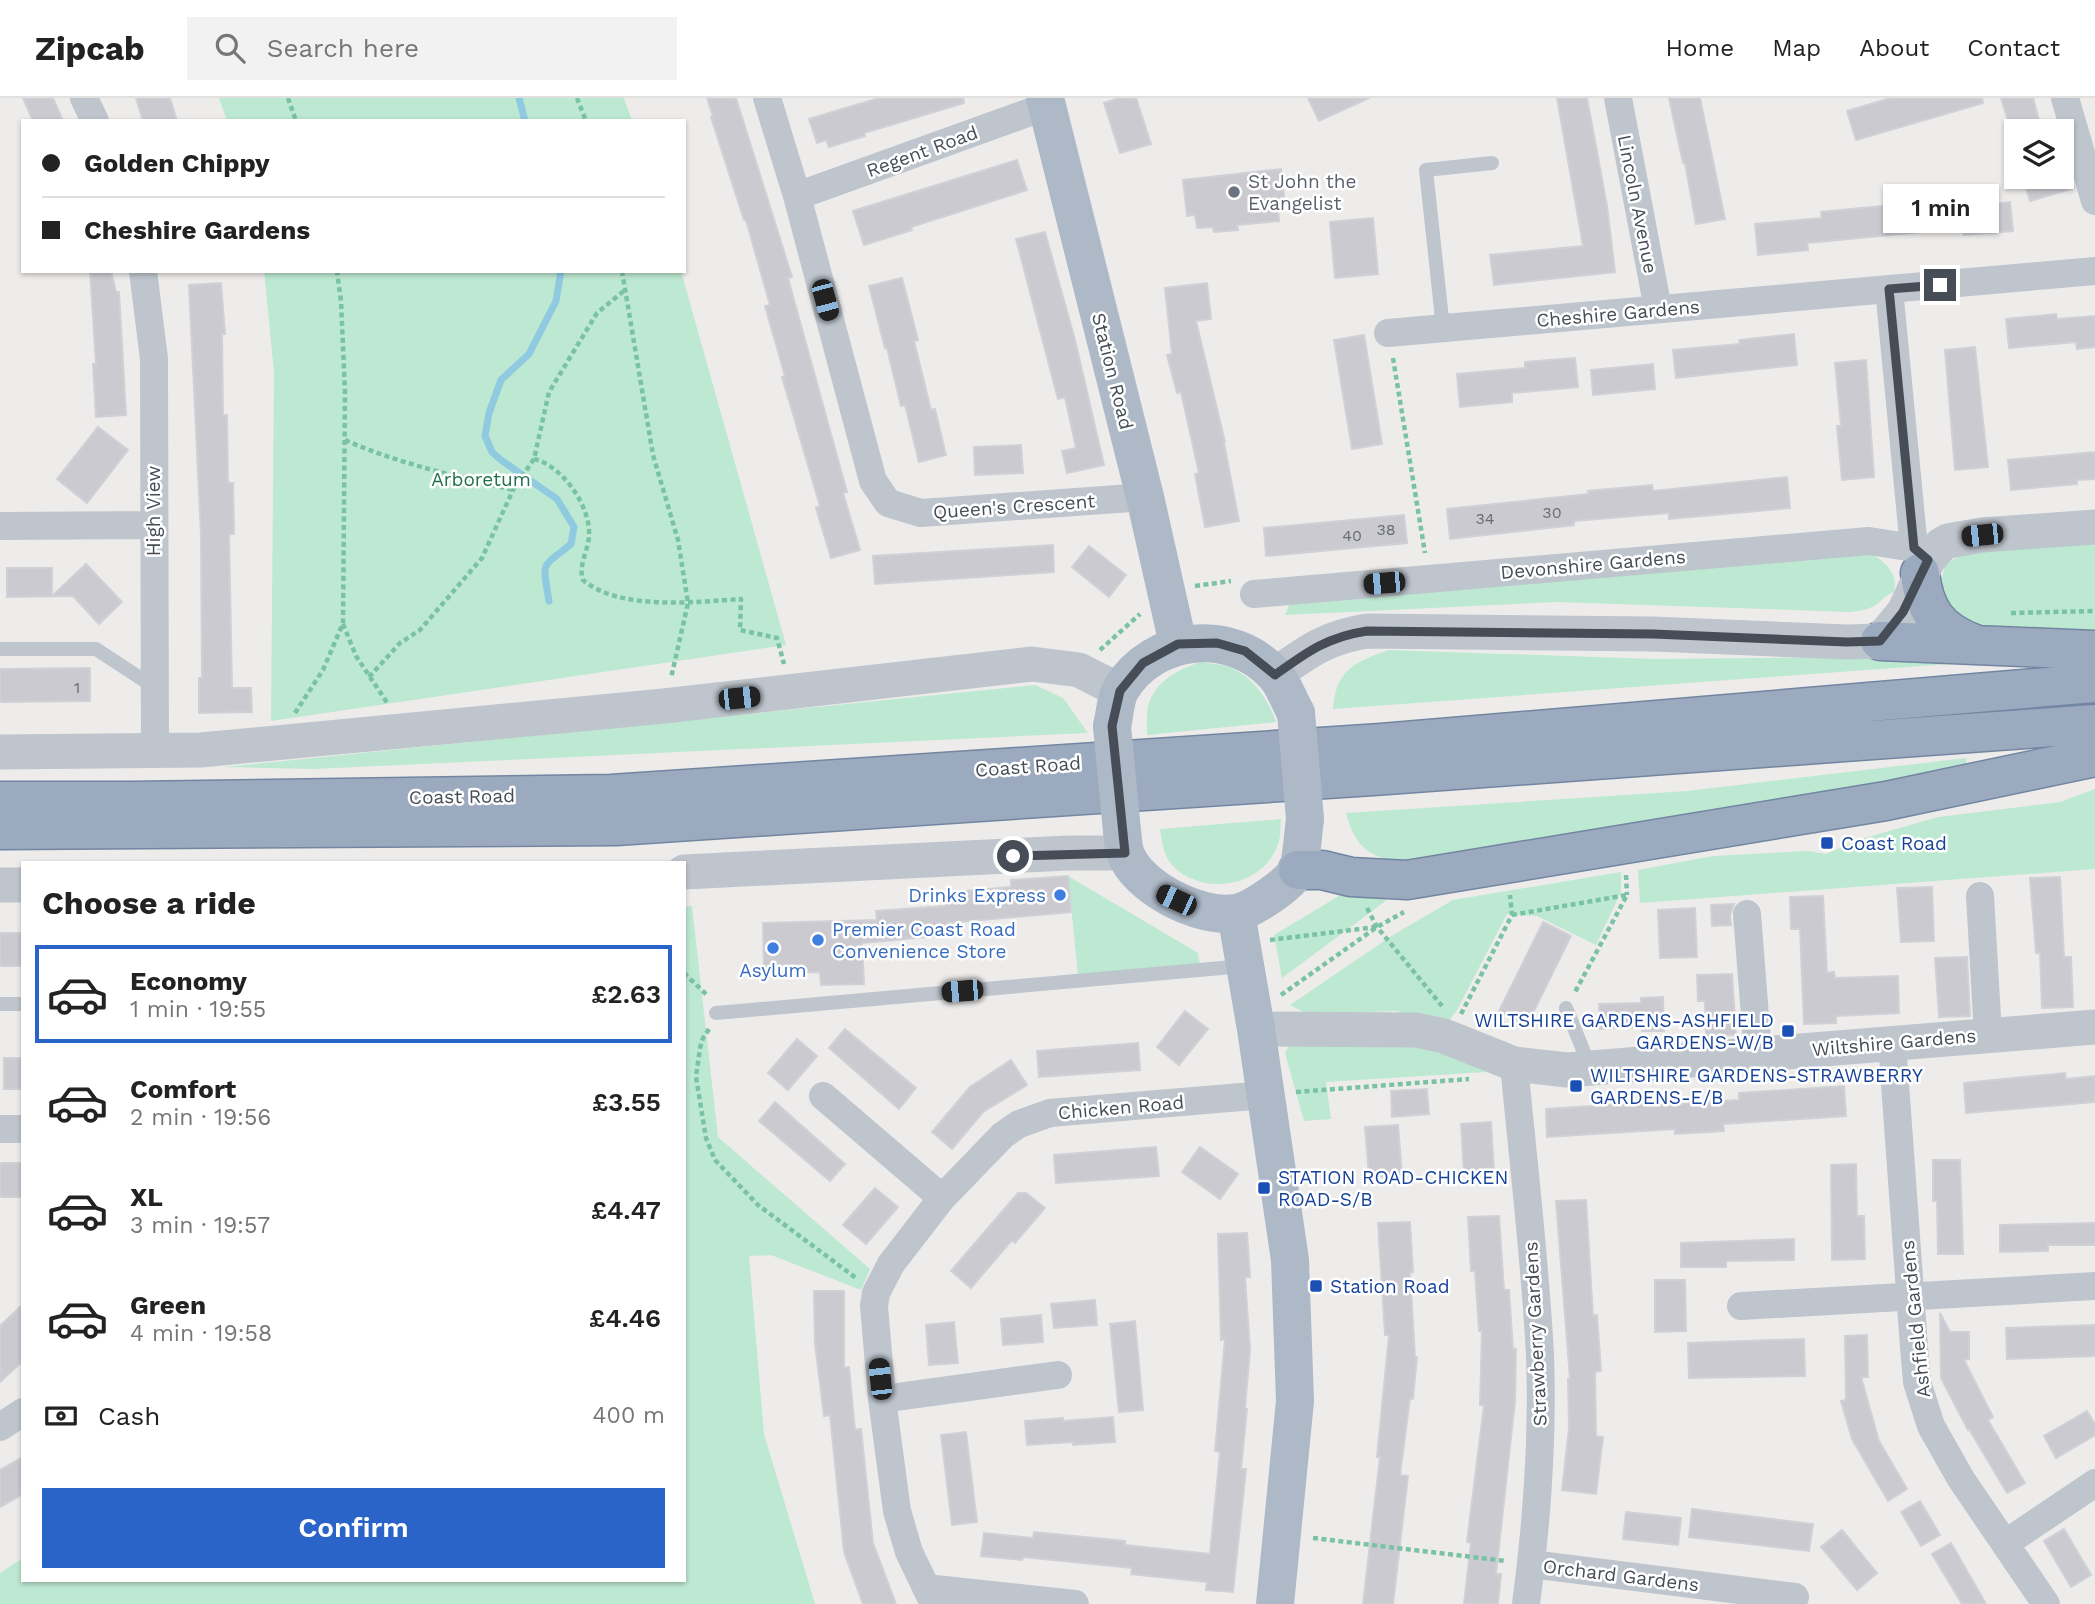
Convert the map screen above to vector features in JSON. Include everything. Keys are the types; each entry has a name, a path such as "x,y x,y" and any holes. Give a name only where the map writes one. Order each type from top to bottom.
{"highway":[{"path":"1921,560 1922,591 1935,618 1950,632 1977,645"},
{"path":"1880,641 2095,650"},
{"name":"Coast Road","path":"0,801 131,802 611,794 1381,743 2095,683"},
{"name":"Coast Road","path":"0,830 616,826 1360,777 2095,724"},
{"path":"1298,870 1322,870 1351,877 1407,880 1886,801 2095,757"}],"main road":[{"name":"Station Road","path":"1046,102 1145,497 1178,644"},
{"path":"1217,643 1245,651 1275,675 1296,713 1305,819 1298,870 1275,894 1236,913 1198,910 1155,890 1139,876 1124,842 1116,708 1143,663 1178,644 1217,643"},
{"path":"1236,913 1290,1260 1295,1402 1284,1535 1275,1604"}],"street":[{"path":"84,98 94,119"},
{"name":"Queen's Crescent","path":"766,98 797,196 873,481 888,503 921,513 1145,497"},
{"name":"Lincoln Avenue","path":"1618,98 1658,309"},
{"path":"2064,98 2095,201"},
{"name":"Regent Road","path":"797,196 1046,102"},
{"name":"Cheshire Gardens","path":"1388,333 2095,271"},
{"name":"High View","path":"143,273 154,359 155,751"},
{"path":"1275,675 1311,649 1329,640 1367,631 1653,634 1880,641 1903,612 1921,560 1889,289"},
{"path":"0,526 153,525"},
{"path":"1921,560 1956,538 2095,527"},
{"name":"Devonshire Gardens","path":"1254,594 1869,541 1921,560"},
{"path":"0,752 201,750 664,706 1032,664 1079,670 1116,708"},
{"path":"686,872 1068,853 1124,842"},
{"path":"0,885 21,885"},
{"name":"Wiltshire Gardens","path":"1980,896 1988,1035"},
{"path":"1747,914 1758,1054"},
{"name":"Wiltshire Gardens","path":"1256,1029 1402,1028 1456,1032 1514,1064 1549,1069 1591,1069 2095,1027"},
{"name":"Ashfield Gardens","path":"1892,1042 1917,1382 1927,1415 1961,1479 2046,1604"},
{"name":"Strawberry Gardens","path":"1514,1064 1540,1354 1540,1453 1526,1604"},
{"name":"Chicken Road","path":"930,1596 902,1531 882,1399 874,1324 876,1293 891,1264 942,1198 1003,1135 1019,1124 1035,1117 1070,1111 1265,1095"},
{"path":"823,1096 942,1198"},
{"path":"0,1129 21,1129"},
{"path":"1741,1306 2095,1286"},
{"path":"882,1399 1058,1375"},
{"path":"0,1427 21,1413"},
{"path":"2006,1543 2095,1483"},
{"name":"Orchard Gardens","path":"1531,1564 1795,1597"},
{"path":"930,1596 1075,1604"}],"lane":[{"path":"1443,328 1426,170 1492,163"},
{"path":"0,649 96,649 154,687"},
{"path":"716,1013 1244,967"},
{"path":"0,1004 21,1004"},
{"path":"1566,1009 1591,1069"}],"path":[{"path":"288,98 295,119"},
{"path":"577,98 585,119"},
{"path":"337,273 341,301 345,440 343,623 356,656 406,730"},
{"path":"622,273 653,455 678,540 688,603 664,706"},
{"path":"369,677 400,643 420,630 482,558 513,490 534,459 549,392 597,313 625,290"},
{"path":"1388,333 1429,578"},
{"path":"345,440 371,452 513,490"},
{"path":"534,459 551,465 559,473 587,515 590,533 582,567 583,580 597,590 646,601 688,603 741,599 740,629 777,638 790,692"},
{"path":"2003,613 2095,611"},
{"path":"275,742 323,670 343,623"},
{"path":"1566,1009 1627,895 1625,863"},
{"path":"1351,877 1377,927 1456,1032 1512,915 1510,893"},
{"path":"1512,915 1627,895"},
{"path":"1244,967 1267,940 1377,927"},
{"path":"1256,1029 1282,994 1377,927"},
{"path":"686,975 708,995 716,1013 712,1026 703,1038 696,1077 706,1138 715,1160 768,1213 876,1293"},
{"path":"1265,1095 1483,1078 1514,1064"},
{"path":"1284,1535 1531,1564"}],"green space":[{"path":"219,98 624,98 631,119 226,119"},
{"name":"Arboretum","path":"264,273 682,273 786,645 271,721 274,372"},
{"path":"2095,544 2095,639 1954,623 1935,600 1946,564 1967,551"},
{"path":"1869,553 1889,568 1894,579 1894,592 1871,607 1850,612 1556,602 1285,615 1292,598"},
{"path":"1389,650 1655,659 1863,657 1963,663 1333,709 1338,685 1349,669"},
{"path":"1200,662 1230,667 1242,674 1255,685 1265,699 1276,722 1147,735 1148,707 1161,683 1175,673"},
{"path":"1035,685 1063,698 1088,733 314,769 224,767"},
{"path":"1966,758 1968,770 1420,866 1393,861 1372,853 1357,839 1346,813 1687,791"},
{"path":"2095,789 2095,869 1640,903 1638,870 1713,856 1808,851 1826,854 1858,840 1938,817 2060,802"},
{"path":"1281,819 1279,841 1272,857 1248,878 1232,883 1200,882 1185,875 1169,861 1160,829"},
{"path":"1621,872 1621,892 1596,945 1537,916 1507,914 1449,1021 1395,1011 1307,1014 1290,1005 1393,935 1453,900"},
{"path":"1068,876 1198,953 1200,965 1078,975"},
{"path":"1344,893 1387,900 1282,978 1274,935"},
{"path":"692,906 718,1137 870,1269 861,1290 771,1255 749,1256 764,1434 815,1604 0,1604 0,1573 21,1559 21,1582 686,1582 686,907"},
{"path":"1289,1046 1439,1047 1486,1072 1326,1082 1331,1119 1304,1121 1285,1053"}],"building":[{"path":"23,98 53,98 62,119 32,119"},
{"path":"136,98 170,98 176,119 142,119"},
{"path":"707,98 736,98 792,277 788,278 847,492 843,493 860,550 831,558 816,508 820,506 782,377 785,376 765,306 770,305"},
{"path":"879,98 963,98 964,103 864,133 865,136 829,147 826,140 817,143 809,119"},
{"path":"1119,98 1136,98 1151,144 1120,153 1104,103"},
{"path":"1308,98 1369,98 1319,121"},
{"path":"1557,98 1587,98 1607,206 1615,272 1494,285 1490,255 1583,246"},
{"path":"1669,98 1700,98 1725,219 1696,224"},
{"path":"1891,98 1982,98 1983,103 1856,140 1847,111"},
{"path":"2001,98 2033,98 2039,119 2007,119"},
{"path":"1017,160 1027,190 864,245 853,211"},
{"name":"St John the Evangelist","path":"1281,169 1285,205 1278,206 1279,221 1237,225 1238,230 1214,232 1213,227 1197,228 1195,215 1187,216 1183,180"},
{"path":"2026,189 2071,189 2030,201"},
{"path":"1943,200 1944,209 2010,202 2013,231 1964,235 1963,228 1807,243 1808,250 1758,255 1755,224 1822,218 1821,212"},
{"path":"1373,218 1378,274 1335,278 1330,222"},
{"path":"1045,232 1075,340 1104,465 1067,473 1062,451 1076,448 1065,397 1058,399 1016,239"},
{"path":"90,273 111,273 116,292 119,292 126,415 96,417 93,364 96,364"},
{"path":"902,278 918,340 914,341 931,410 935,409 946,455 919,462 905,405 901,406 869,286"},
{"path":"221,283 225,334 222,334 223,415 227,415 228,483 233,483 234,534 229,534 232,688 251,688 252,712 199,713 199,678 202,678 201,535 189,285"},
{"path":"1207,283 1211,319 1196,321 1225,442 1239,521 1205,527 1195,474 1199,473 1181,392 1177,393 1167,355 1172,354 1165,288"},
{"path":"2056,314 2057,319 2095,316 2095,347 2077,349 2076,342 2009,348 2006,319"},
{"path":"1794,334 1797,365 1676,378 1673,350 1740,344 1739,340"},
{"path":"1364,335 1382,444 1352,449 1334,340"},
{"path":"1975,347 1988,467 1955,470 1945,350"},
{"path":"1575,358 1578,387 1512,393 1512,402 1460,407 1457,374 1525,368 1525,362"},
{"path":"1866,360 1874,477 1842,480 1837,426 1841,426 1835,363"},
{"path":"1653,364 1655,389 1593,395 1591,370"},
{"path":"98,427 128,450 87,503 57,479"},
{"path":"1021,445 1023,473 975,475 974,447"},
{"path":"2095,452 2095,479 2077,480 2077,484 2011,490 2008,460"},
{"path":"1787,477 1790,508 1669,519 1669,513 1574,521 1574,525 1450,539 1447,509 1589,494 1588,491 1652,485 1653,491"},
{"path":"1404,515 1407,543 1266,556 1264,528"},
{"path":"1053,545 1054,572 875,584 873,556"},
{"path":"1089,546 1126,575 1109,597 1072,567"},
{"path":"86,564 122,602 99,624 73,596 7,597 7,568 52,568 52,596"},
{"path":"90,668 90,701 0,702 0,669"},
{"path":"1068,876 1071,912 947,923 947,935 862,943 864,984 821,985 820,972 764,974 763,923 877,920 876,911 945,906 944,893 1011,887 1011,880"},
{"path":"2060,877 2064,957 2071,957 2073,1007 2042,1008 2040,953 2036,953 2030,878"},
{"path":"1932,887 1934,941 1901,942 1897,888"},
{"path":"1823,896 1827,973 1834,972 1835,978 1898,976 1899,1013 1836,1016 1836,1023 1804,1024 1800,929 1791,929 1790,897"},
{"path":"1734,904 1730,915 1731,925 1712,926 1711,905"},
{"path":"1695,908 1697,957 1660,958 1658,910"},
{"path":"1543,922 1571,936 1527,1025 1499,1011"},
{"path":"0,933 21,933 21,966 0,966"},
{"path":"1967,957 1970,1016 1939,1017 1935,958"},
{"path":"1732,974 1736,1035 1706,1036 1705,1001 1698,1001 1697,975"},
{"path":"1663,997 1664,1031 1642,1031 1642,1027 1600,1029 1599,1004 1641,1003 1641,998"},
{"path":"1185,1011 1208,1029 1179,1065 1157,1047"},
{"path":"845,1029 916,1088 899,1109 829,1048"},
{"path":"797,1039 817,1056 788,1090 768,1073"},
{"path":"1138,1043 1140,1070 1039,1077 1037,1051"},
{"path":"4,1058 21,1058 21,1089 4,1089"},
{"path":"1011,1060 1027,1085 983,1112 952,1149 932,1132 970,1087"},
{"path":"2065,1073 2066,1079 2095,1076 2095,1102 1966,1113 1964,1083"},
{"path":"1844,1086 1846,1116 1723,1124 1724,1131 1675,1134 1675,1129 1547,1137 1546,1109 1739,1100 1739,1093"},
{"path":"1427,1089 1429,1114 1392,1117 1391,1091"},
{"path":"775,1102 845,1164 830,1181 759,1121"},
{"path":"1491,1122 1494,1172 1464,1173 1461,1124"},
{"path":"1398,1125 1402,1175 1369,1177 1365,1127"},
{"path":"1156,1147 1159,1176 1056,1183 1054,1155"},
{"path":"1200,1147 1238,1174 1220,1199 1182,1172"},
{"path":"1933,1160 1960,1160 1963,1254 1938,1254 1937,1201 1933,1201"},
{"path":"0,1163 21,1163 21,1197 0,1197"},
{"path":"1856,1164 1857,1216 1864,1216 1865,1259 1832,1260 1831,1165"},
{"path":"875,1188 898,1207 866,1244 843,1225"},
{"path":"1018,1193 1026,1193 1045,1208 1015,1243 1012,1240 971,1288 951,1271"},
{"path":"1586,1200 1593,1316 1597,1315 1601,1371 1595,1372 1596,1436 1603,1437 1596,1494 1562,1490 1569,1428 1570,1379 1556,1201"},
{"path":"1499,1216 1504,1290 1509,1290 1513,1349 1516,1349 1515,1401 1496,1574 1501,1574 1498,1604 1464,1604 1471,1543 1467,1542 1484,1405 1480,1405 1482,1331 1479,1331 1475,1271 1471,1271 1468,1217"},
{"path":"1410,1222 1413,1272 1410,1272 1417,1357 1400,1475 1408,1476 1393,1604 1363,1604 1380,1457 1377,1457 1389,1335 1385,1335 1378,1223"},
{"path":"2095,1223 2095,1245 2048,1245 2048,1251 2000,1252 2000,1225"},
{"path":"1247,1233 1250,1277 1245,1277 1250,1350 1241,1469 1246,1469 1233,1592 1206,1590 1207,1582 1131,1574 1132,1568 1023,1557 1022,1560 981,1556 984,1533 1033,1538 1034,1532 1125,1541 1125,1545 1210,1554 1220,1452 1215,1451 1225,1339 1221,1340 1218,1234"},
{"path":"1794,1239 1794,1260 1726,1261 1726,1267 1681,1267 1681,1243"},
{"path":"1655,1280 1685,1280 1686,1331 1655,1332"},
{"path":"814,1291 844,1291 844,1368 849,1367 855,1430 861,1429 873,1543 896,1604 863,1604 844,1552 830,1415 824,1416 815,1344"},
{"path":"1095,1300 1097,1325 1054,1328 1051,1304"},
{"path":"21,1306 21,1363 0,1382 0,1326"},
{"path":"1940,1313 1950,1332 1969,1332 1969,1359 1964,1360 1993,1417 1988,1420 2025,1483 2007,1493 1968,1430 1941,1378"},
{"path":"1041,1315 1043,1342 1003,1345 1001,1319"},
{"path":"1135,1321 1143,1410 1119,1412 1110,1324"},
{"path":"954,1322 958,1363 929,1365 926,1325"},
{"path":"2095,1325 2095,1356 2007,1359 2006,1328"},
{"path":"1867,1335 1868,1377 1861,1377 1879,1441 1907,1489 1888,1501 1852,1439 1841,1401 1846,1400 1845,1336"},
{"path":"1804,1339 1805,1376 1689,1378 1688,1343"},
{"path":"2087,1411 2095,1424 2095,1435 2056,1458 2044,1436"},
{"path":"1113,1417 1115,1442 1027,1445 1025,1421"},
{"path":"966,1432 977,1522 952,1525 941,1435"},
{"path":"21,1458 21,1495 0,1507 0,1470"},
{"path":"1920,1501 1940,1535 1921,1546 1901,1512"},
{"path":"1692,1509 1813,1524 1809,1551 1689,1537"},
{"path":"1626,1512 1681,1518 1678,1545 1623,1539"},
{"path":"2064,1529 2091,1575 2071,1587 2044,1541"},
{"path":"1842,1530 1877,1573 1857,1590 1821,1547"},
{"path":"1951,1543 1986,1604 1962,1604 1932,1554"}],"waterway":[{"path":"519,98 524,119"},
{"path":"549,601 546,566 571,544 574,527 557,499 501,460 492,452 485,436 489,413 501,380 529,354 556,301 561,273"}],"place":[{"name":"St John the Evangelist","path":"1234,192"},
{"name":"Coast Road","path":"1827,843"},
{"name":"Drinks Express","path":"1060,895"},
{"name":"Premier Coast Road Convenience Store","path":"818,940"},
{"name":"Asylum","path":"773,948"},
{"name":"WILTSHIRE GARDENS-ASHFIELD GARDENS-W/B","path":"1788,1031"},
{"name":"WILTSHIRE GARDENS-STRAWBERRY GARDENS-E/B","path":"1576,1086"},
{"name":"STATION ROAD-CHICKEN ROAD-S/B","path":"1264,1188"},
{"name":"Station Road","path":"1316,1286"}],"route":[{"path":"1013,856 1125,853 1112,726 1120,691 1143,663 1178,644 1217,643 1245,651 1275,675 1311,649 1329,640 1367,631 1653,634 1880,641 1903,612 1928,560 1914,548 1889,289 1940,285"}]}
